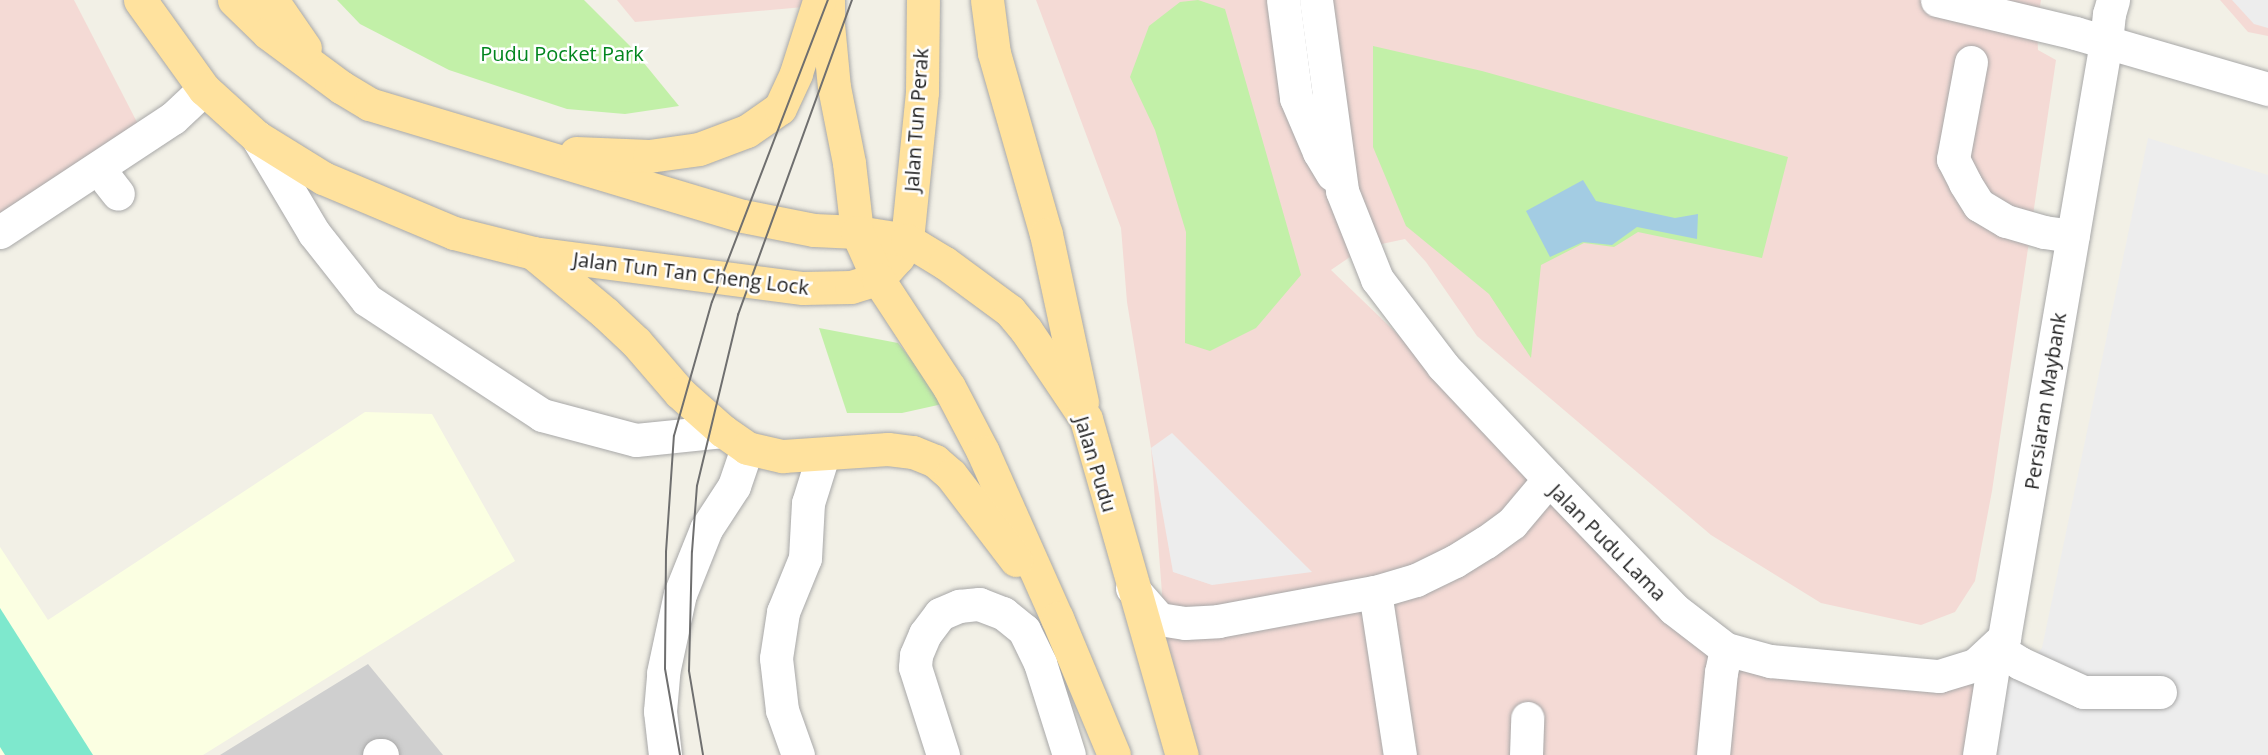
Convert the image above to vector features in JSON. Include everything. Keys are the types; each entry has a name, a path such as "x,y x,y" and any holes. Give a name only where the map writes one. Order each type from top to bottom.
{"main road":[{"name":"Jalan Tun Tan Cheng Lock","path":"140,0 204,89 257,137 323,178 454,232 532,254 803,288 851,287 878,279"},
{"path":"234,0 268,33 341,87 381,108 743,216 814,230 857,232 907,240 898,257 878,279"},
{"path":"272,0 302,44 341,87"},
{"path":"500,145 609,156 649,156 699,149 747,131 780,108 796,73 819,0"},
{"path":"828,0 834,87 849,163 857,232 878,279 954,396 983,453 1057,618 1114,755"},
{"name":"Jalan Tun Perak","path":"907,240 918,138 923,0"},
{"path":"987,0 994,53 1046,234 1086,418"},
{"name":"Jalan Pudu","path":"907,240 945,263 1010,311 1026,330 1086,418 1132,588 1182,755"},
{"path":"532,254 629,335 680,393 735,440 783,456 888,449 913,452 935,461 951,475 975,504 1057,618"}],"street":[{"path":"1283,0 1296,98 1318,152 1342,191 1377,279 1443,366 1549,479"},
{"path":"1316,0 1342,191"},
{"path":"1937,0 2121,45 2268,89"},
{"name":"Persiaran Maybank","path":"1726,649 1770,661 1939,675 1975,665 1996,648 2004,638 2073,236 2121,45 2109,14 2113,0"},
{"path":"2121,45 2134,0"},
{"path":"1971,62 1953,159 1965,183 1979,206 2006,221 2043,232 2073,236"},
{"path":"0,232 173,118 204,89"},
{"path":"257,137 314,233 367,300 532,409 542,415 585,429 636,440 735,440 734,486 706,529 680,594 663,673 660,711 665,755"},
{"path":"798,755 782,710 776,658 783,612 805,558 808,503 823,455"},
{"name":"Jalan Pudu Lama","path":"1132,588 1159,619 1185,623 1218,621 1375,592 1416,580 1455,561 1486,542 1512,523 1549,479 1674,609 1726,649"},
{"path":"1375,592 1400,755"},
{"path":"943,755 915,667 916,655 925,634 940,614 959,606 979,604 1003,613 1024,630 1040,663 1069,755"},
{"path":"1980,755 1996,648 2020,663 2083,692 2160,692"},
{"path":"1713,755 1721,672 1726,649"},
{"path":"1526,755 1527,718"}],"shaded area":[{"path":"0,0 74,0 140,128 0,216"},
{"path":"617,0 805,0 804,7 635,22"},
{"path":"1036,0 2041,0 2037,24 2038,50 2056,60 1992,491 1975,581 1955,612 1921,625 1821,603 1711,535 1477,336 1426,262 1405,239 1363,248 1331,270 1550,481 1758,664 2003,688 1996,755 1193,755 1169,686 1151,448 1127,302 1121,228"},
{"path":"2220,0 2268,0 2268,36 2248,32"},
{"path":"2232,0 2268,0 2268,28 2254,24"},
{"path":"2148,138 2268,175 2268,755 1996,755 2003,688 2042,648"},
{"path":"365,412 432,414 515,561 203,755 0,755 0,547 48,620"},
{"path":"1172,433 1312,572 1212,585 1173,572 1151,448"},
{"path":"368,664 443,755 220,755"}],"green space":[{"name":"Pudu Pocket Park","path":"337,0 584,0 630,46 679,106 625,114 567,109 449,70 360,24"},
{"path":"1198,0 1225,9 1301,275 1256,328 1210,351 1185,343 1186,232 1155,130 1130,77 1149,26 1180,2"},
{"path":"1373,46 1482,71 1788,157 1762,258 1638,232 1614,247 1584,243 1541,265 1531,358 1489,294 1406,226 1373,147"},
{"path":"819,328 898,343 947,403 902,413 847,413"},
{"path":"0,608 93,755 5,755 0,747"}],"water":[{"path":"1583,180 1596,201 1675,218 1698,214 1697,239 1637,227 1612,245 1583,242 1550,257 1526,211"}],"tram line":[{"path":"680,755 665,669 666,552 674,436 712,302 828,0"},
{"path":"703,755 689,671 692,552 697,486 738,315 852,0"}]}
